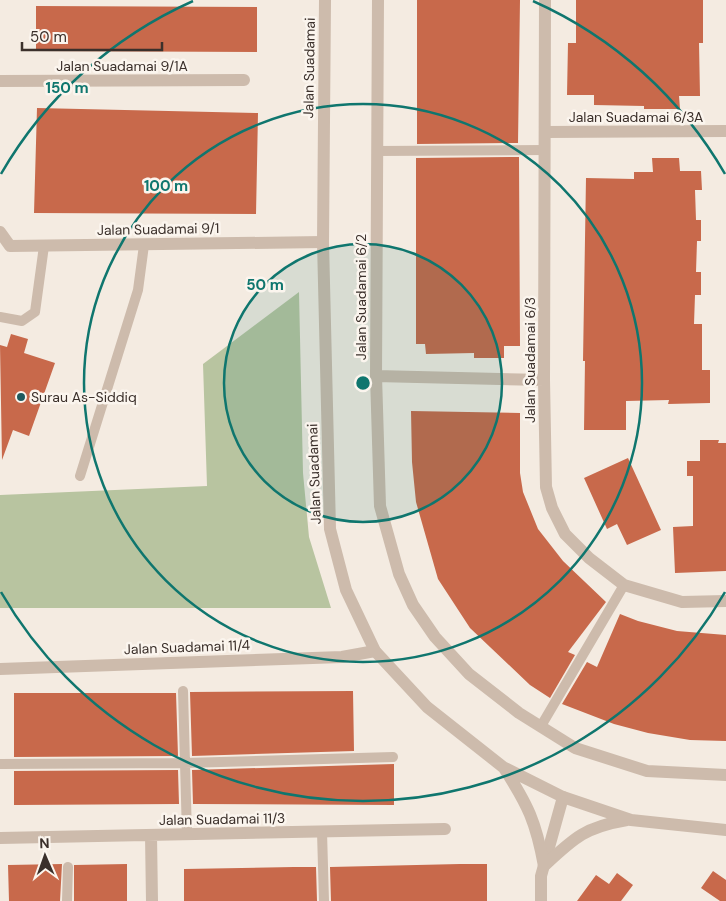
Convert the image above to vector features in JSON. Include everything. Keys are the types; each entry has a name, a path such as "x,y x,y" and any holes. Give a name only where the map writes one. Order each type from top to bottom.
{"street":[{"name":"Jalan Suadamai","path":"325,0 322,242 330,529 346,590 375,651 427,707 503,767 563,797 631,820 726,830"},
{"name":"Jalan Suadamai 6/2","path":"378,0 376,376 380,506 399,574 413,605 435,637 469,674 519,713 575,748 647,771 726,775"},
{"name":"Jalan Suadamai 6/3","path":"545,0 544,380 546,487 552,508 565,534 589,558 624,585 682,602 726,601"},
{"name":"Jalan Suadamai 9/1A","path":"0,81 244,80"},
{"name":"Jalan Suadamai 6/3A","path":"546,132 726,131"},
{"name":"Jalan Suadamai 9/1","path":"0,232 10,246 322,242"},
{"path":"376,376 544,380"},
{"name":"Jalan Suadamai 11/4","path":"0,668 342,657 375,651"},
{"path":"503,767 526,801 538,831 544,866"},
{"path":"541,901 541,876 563,797"},
{"path":"544,866 575,837 604,824 631,820"},
{"name":"Jalan Suadamai 11/3","path":"0,838 445,829"},
{"path":"151,835 152,901"}],"lane":[{"path":"377,151 545,150"},
{"path":"80,476 138,290 144,245"},
{"path":"0,317 22,321 35,312 44,246"},
{"path":"541,726 624,585"},
{"path":"183,692 187,835"},
{"path":"0,764 185,763 393,757"},
{"path":"322,832 324,901"},
{"path":"67,901 68,867"}],"green space":[{"path":"299,292 303,473 309,537 331,608 0,608 0,495 207,486 203,364"}],"building":[{"path":"417,0 520,0 518,143 417,144"},
{"path":"576,0 703,0 703,43 699,43 700,96 679,96 680,109 644,109 644,106 594,105 594,95 567,95 568,43 576,43"},
{"path":"36,6 257,7 257,52 36,51"},
{"path":"37,108 258,113 256,214 34,213"},
{"path":"519,157 520,346 504,346 504,358 474,358 474,353 426,354 425,344 416,344 416,158"},
{"path":"652,158 679,158 680,171 701,171 702,190 695,190 696,220 701,220 701,241 697,241 696,272 701,272 701,295 695,295 694,324 702,324 702,370 710,370 710,403 668,404 669,400 626,401 626,430 584,430 585,361 583,361 586,178 634,179 634,172 653,172"},
{"name":"Surau As-Siddiq","path":"11,334 28,339 24,353 55,363 29,436 13,430 2,460 0,345 7,347"},
{"path":"411,411 520,413 520,473 523,492 538,529 563,561 606,602 568,652 575,655 550,698 530,685 470,628 438,579 416,502 412,462"},
{"path":"700,440 719,440 718,443 726,443 726,571 675,573 673,527 693,526 693,476 687,476 687,461 700,461"},
{"path":"628,458 661,530 627,545 617,524 607,529 584,478"},
{"path":"620,614 638,621 677,631 726,635 726,741 690,740 648,733 614,724 562,704 587,662 597,667"},
{"path":"353,691 354,751 192,756 190,692"},
{"path":"14,693 176,693 178,756 14,757"},
{"path":"394,764 394,805 193,804 192,770"},
{"path":"178,770 179,804 14,805 14,771"},
{"path":"62,864 60,901 9,901 8,865"},
{"path":"127,864 127,901 74,901 74,865"},
{"path":"487,864 487,901 331,901 330,867"},
{"path":"316,867 317,901 184,901 184,869"},
{"path":"713,871 726,880 726,901 720,901 701,888"},
{"path":"617,873 633,885 621,901 577,901 596,875 609,884"}],"place":[{"name":"Surau As-Siddiq","path":"21,397"}]}
